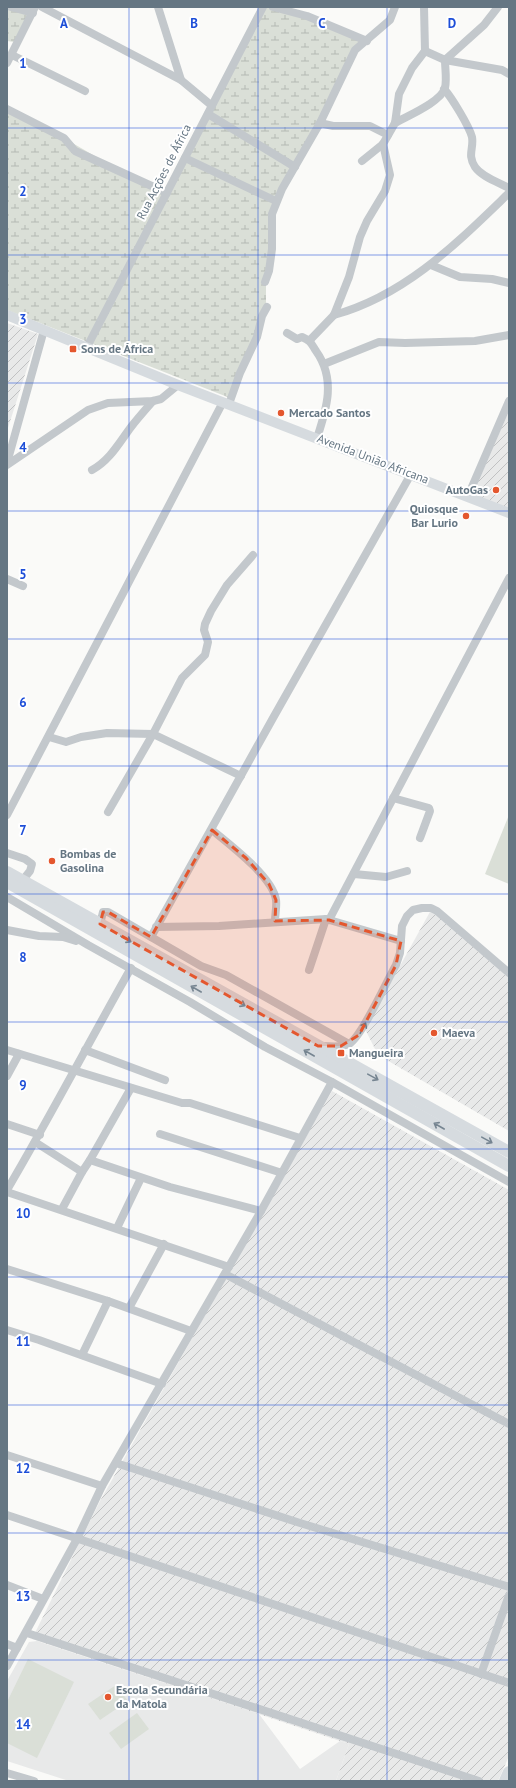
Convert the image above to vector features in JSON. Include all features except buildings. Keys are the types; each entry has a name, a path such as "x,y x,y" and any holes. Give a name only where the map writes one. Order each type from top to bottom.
{"highway":[{"path":"7,872 509,1152"},
{"path":"7,882 509,1166"},
{"path":"505,1781 509,1772"}],"main road":[{"name":"Avenida União Africana","path":"7,316 178,385 509,513"}],"street":[{"path":"7,63 34,10 11,7"},
{"path":"42,7 181,80 212,105"},
{"path":"158,7 181,80"},
{"name":"Rua Acções de África","path":"87,347 263,7"},
{"path":"273,7 307,16 366,42"},
{"path":"265,282 271,260 272,214 276,202 294,167 320,123 355,50 390,20 395,7"},
{"path":"362,161 383,144 394,123 399,94 412,68 425,51 424,7"},
{"path":"394,123 421,110 441,95 444,90 445,60 484,24 498,7"},
{"path":"425,51 445,60 502,70 509,74"},
{"path":"12,55 85,91"},
{"path":"444,90 452,98 472,138 470,157 476,168 486,176 509,188"},
{"path":"7,109 64,138 75,151 167,193"},
{"path":"208,114 294,167"},
{"path":"320,123 333,126 370,126 388,135"},
{"path":"310,340 334,316 349,276 360,238 389,180 390,175 383,144"},
{"path":"185,158 276,202"},
{"path":"334,316 364,305 431,265 509,193"},
{"path":"431,265 460,277 509,283"},
{"path":"7,815 226,403 257,337 262,316 267,307"},
{"path":"7,464 44,330"},
{"path":"287,333 297,339 302,337 310,340 324,364 328,384 328,397 326,412 317,438"},
{"path":"324,364 379,342 405,343 475,341 509,335"},
{"path":"7,464 81,415 96,407 123,402 153,401 161,399 178,385"},
{"path":"92,470 102,464 109,457 132,425 153,401"},
{"path":"468,496 509,401"},
{"path":"151,937 242,776 283,699 411,474"},
{"path":"108,812 153,734 182,678 205,656 208,642 204,630 211,611 227,585 253,555"},
{"path":"309,970 327,920 354,874 509,578"},
{"path":"7,579 23,586"},
{"path":"49,737 66,742 81,737 107,733 153,734 242,776"},
{"path":"393,798 429,808 430,811 420,838"},
{"path":"212,830 246,858 269,884 276,900 275,921"},
{"path":"7,853 24,858 32,864 30,871 22,881"},
{"path":"354,874 386,877 408,871"},
{"path":"7,897 265,1047 332,1082 509,1182"},
{"path":"318,1046 341,1046 349,1044 359,1035 396,965 400,953 402,926 407,916 413,910 431,908 438,910 509,973"},
{"path":"100,924 103,912 108,912 201,966 226,975 349,1044"},
{"path":"156,927 219,926 275,921 327,920 401,941"},
{"path":"7,930 39,936 63,937 88,945"},
{"path":"131,968 7,1191 164,1244 227,1270 509,1424"},
{"path":"7,1050 130,1088 182,1103 190,1103 300,1138"},
{"path":"85,1050 165,1080"},
{"path":"7,1076 19,1054"},
{"path":"7,1666 77,1539 102,1486 261,1211 332,1082"},
{"path":"62,1209 130,1088"},
{"path":"7,1124 37,1139 82,1172"},
{"path":"160,1134 282,1173"},
{"path":"90,1160 170,1187 261,1211"},
{"path":"117,1228 141,1178"},
{"path":"129,1308 164,1244"},
{"path":"7,1269 129,1308 191,1332"},
{"path":"82,1355 108,1301"},
{"path":"7,1330 162,1384"},
{"path":"7,1455 102,1486"},
{"path":"116,1463 300,1523 509,1587"},
{"path":"7,1515 509,1683"},
{"path":"7,1585 44,1598"},
{"path":"481,1674 509,1595"},
{"path":"26,1633 479,1781"},
{"path":"7,1644 17,1648"},
{"path":"7,1773 34,1781"}],"highlighted area":[{"path":"212,830 246,858 269,884 276,900 275,921 329,920 401,941 396,965 359,1035 341,1046 318,1046 100,924 103,912 108,912 151,937"}],"shaded area":[{"path":"7,323 38,334 7,431"},
{"path":"509,413 509,509 472,496"},
{"path":"431,910 509,978 509,1131 378,1055 365,1029"},
{"path":"332,1091 509,1190 509,1756 498,1781 336,1781 349,1744 32,1639 100,1501"},
{"name":"Escola Secundária da Matola","path":"37,1641 259,1714 300,1769 340,1741 349,1744 336,1781 69,1781 7,1761 7,1681 29,1642"}],"green space":[{"path":"7,7 35,7 14,42 7,41"},
{"path":"266,7 287,7 363,42 274,209 266,281 266,305 230,398 7,310 7,105 155,191 164,194"},
{"path":"509,815 509,884 485,874"},
{"path":"28,1659 74,1682 37,1758 7,1743 7,1702"},
{"path":"116,1685 128,1701 100,1720 88,1704"},
{"path":"137,1713 149,1729 121,1749 109,1733"}],"place":[{"name":"Sons de África","path":"73,349"},
{"name":"Mercado Santos","path":"281,413"},
{"name":"AutoGas","path":"496,490"},
{"name":"Quiosque Bar Lurio","path":"466,516"},
{"name":"Bombas de Gasolina","path":"52,861"},
{"name":"Maeva","path":"434,1033"},
{"name":"Mangueira","path":"341,1053"},
{"name":"Escola Secundária da Matola","path":"108,1697"}]}
